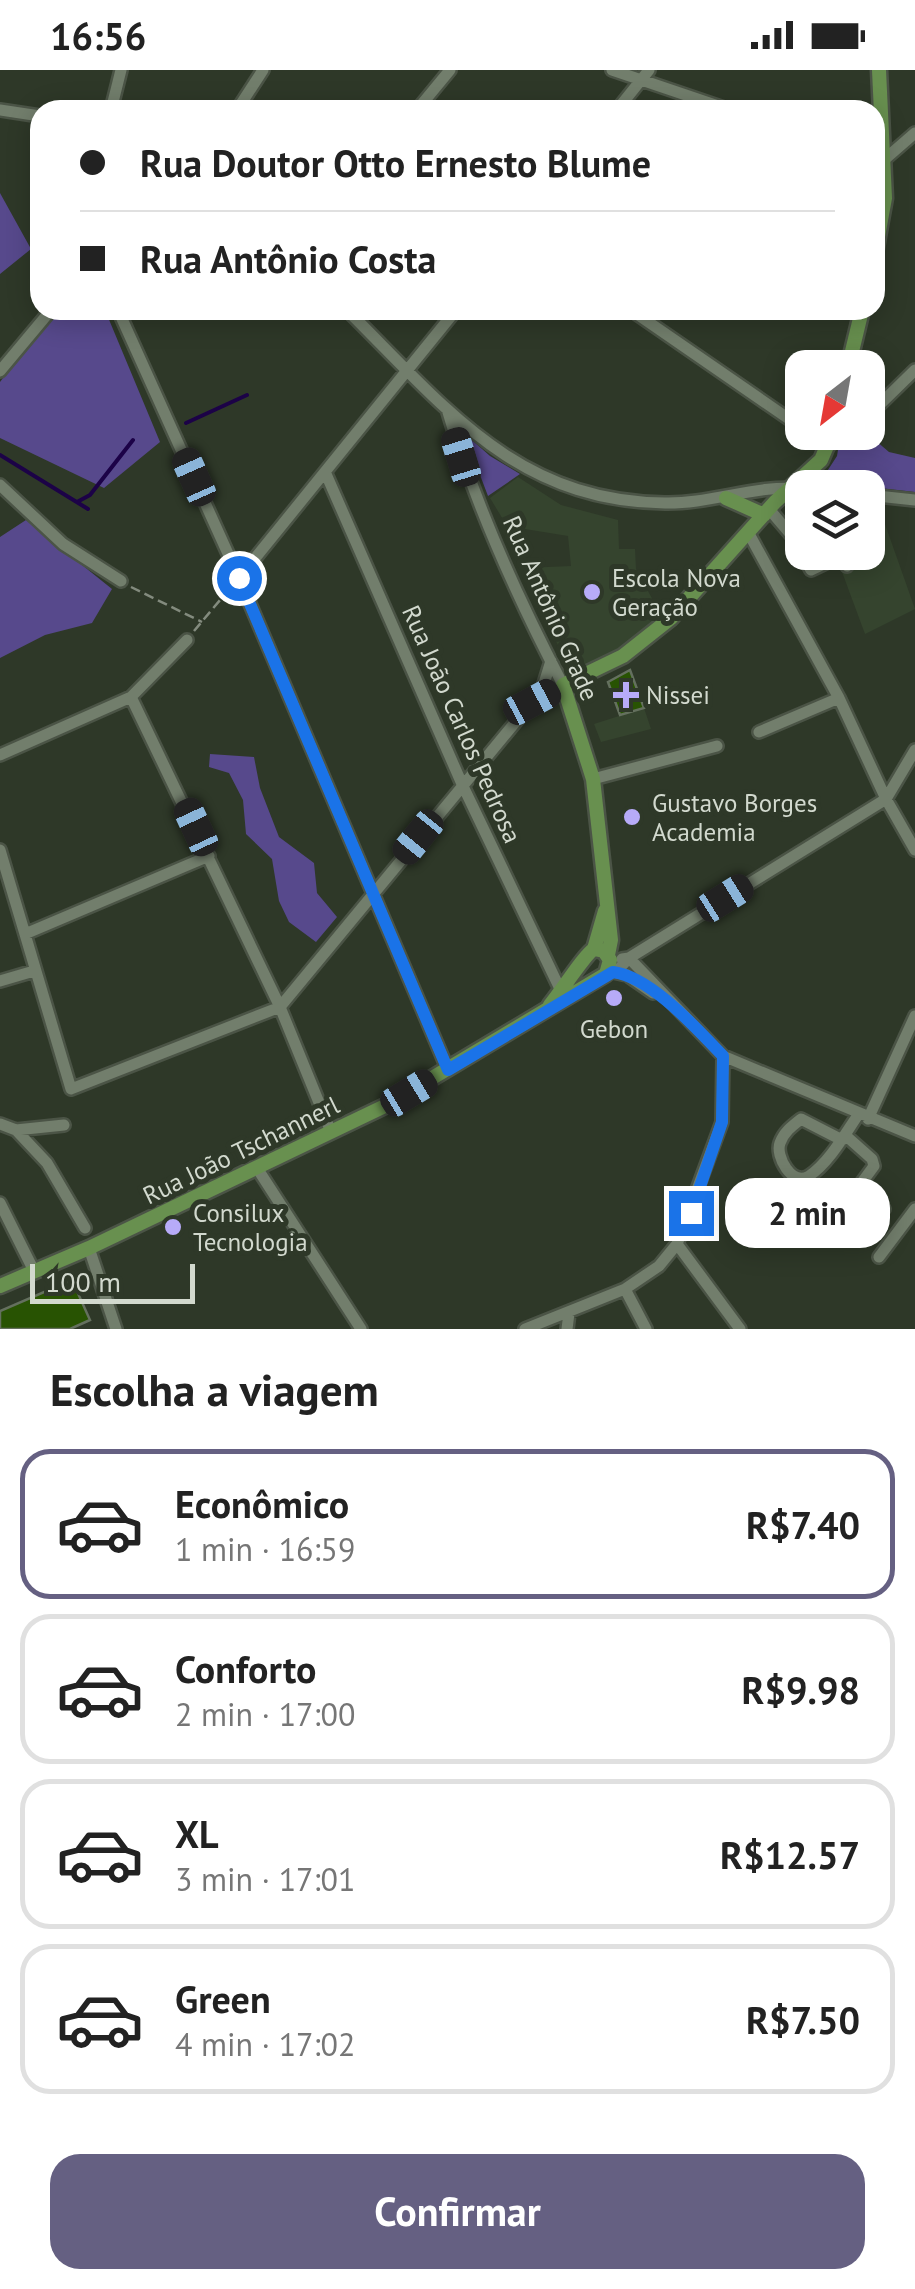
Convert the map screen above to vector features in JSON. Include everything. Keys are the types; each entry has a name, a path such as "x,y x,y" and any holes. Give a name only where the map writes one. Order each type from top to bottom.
{"main road":[{"path":"879,70 879,100"},
{"path":"852,350 860,320"},
{"path":"564,686 642,642 687,602 766,512 785,497"},
{"path":"726,498 766,512"},
{"name":"Rua Antônio Grade","path":"564,686 592,779 611,940 606,964"},
{"name":"Rua João Tschannerl","path":"0,1286 257,1168 448,1070 546,1009 566,1001 606,964 585,954 582,964 546,1009"},
{"path":"582,964 591,977 606,964"}],"street":[{"path":"114,100 121,70"},
{"path":"244,100 263,70"},
{"path":"425,100 450,70"},
{"path":"612,70 646,75 706,100"},
{"path":"625,100 646,75"},
{"path":"0,110 30,114"},
{"path":"885,155 915,134"},
{"path":"0,370 42,320"},
{"path":"123,320 239,578 448,1070"},
{"name":"Rua Antônio Grade","path":"357,320 447,408 476,495 564,686"},
{"path":"239,578 448,320"},
{"path":"645,320 785,416"},
{"path":"885,399 915,370"},
{"path":"447,408 498,454 600,498 664,503 785,490"},
{"name":"Rua João Carlos Pedrosa","path":"326,474 462,784 561,991"},
{"path":"0,484 63,544 120,581"},
{"path":"885,497 915,500"},
{"path":"766,512 785,524"},
{"path":"748,532 840,698 886,799 915,850"},
{"path":"0,755 131,697 187,640"},
{"path":"0,850 71,1089 280,1007 363,912 374,891 532,702 546,683 550,661"},
{"path":"532,702 564,686"},
{"path":"131,697 280,1007 331,1132"},
{"path":"759,732 840,698"},
{"path":"592,779 718,746"},
{"name":"Rua João Tschannerl","path":"606,964 629,958 886,799 915,750"},
{"path":"25,934 209,856"},
{"path":"629,958 723,1056 915,1136"},
{"path":"606,964 627,974 684,1016"},
{"path":"0,982 34,971"},
{"path":"832,1223 860,1189 874,1166 872,1159 843,1137 800,1120 787,1130 778,1146 779,1156 792,1176 810,1176 843,1137 863,1117 915,1016"},
{"path":"525,1329 625,1288 659,1266 677,1244 722,1122 723,1056"},
{"path":"0,1124 16,1130 48,1163 85,1228"},
{"path":"16,1130 64,1125"},
{"path":"257,1168 361,1329"},
{"path":"860,1189 884,1209"},
{"path":"0,1203 34,1272"},
{"path":"879,1257 915,1209"},
{"path":"677,1244 740,1329"},
{"path":"89,1248 116,1329"},
{"path":"625,1288 646,1329"},
{"path":"567,1329 568,1313"}],"path":[{"path":"187,640 239,578"},
{"path":"120,581 202,622"}],"shaded area":[{"path":"0,193 30,250 0,274"},
{"path":"46,320 109,320 160,442 104,488 0,438 0,382"},
{"path":"464,433 490,456 520,474 488,496"},
{"path":"885,449 915,458 915,492 885,489 885,470 828,470 838,450"},
{"name":"Escola Nova Geração","path":"518,477 561,505 618,520 619,549 635,549 636,569 661,615 630,642 570,673 524,568 571,566 568,536 507,526 490,498"},
{"path":"26,520 112,589 92,623 45,635 0,658 0,537"},
{"path":"885,524 915,609 865,634 841,570 885,570"},
{"path":"644,708 651,729 601,742 594,724"},
{"path":"210,754 254,757 260,788 279,837 314,863 317,893 337,917 316,942 289,922 279,901 272,859 246,834 243,800 229,773 209,767"}],"building":[{"name":"Nissei","path":"630,670 644,708 620,715 608,682"},
{"path":"72,1280 90,1320 70,1329 0,1329 0,1311"}],"waterway":[{"path":"186,423 247,395"},
{"path":"77,502 90,495 133,440"},
{"path":"0,455 88,509"}],"place":[{"name":"Escola Nova Geração","path":"592,592"},
{"name":"Nissei","path":"626,695"},
{"name":"Gustavo Borges Academia","path":"632,817"},
{"name":"Gebon","path":"614,998"},
{"name":"Consilux Tecnologia","path":"173,1227"}],"route":[{"path":"239,578 448,1070 515,1026 613,972 627,974 645,986 684,1016 723,1056 722,1122 691,1213"}]}
